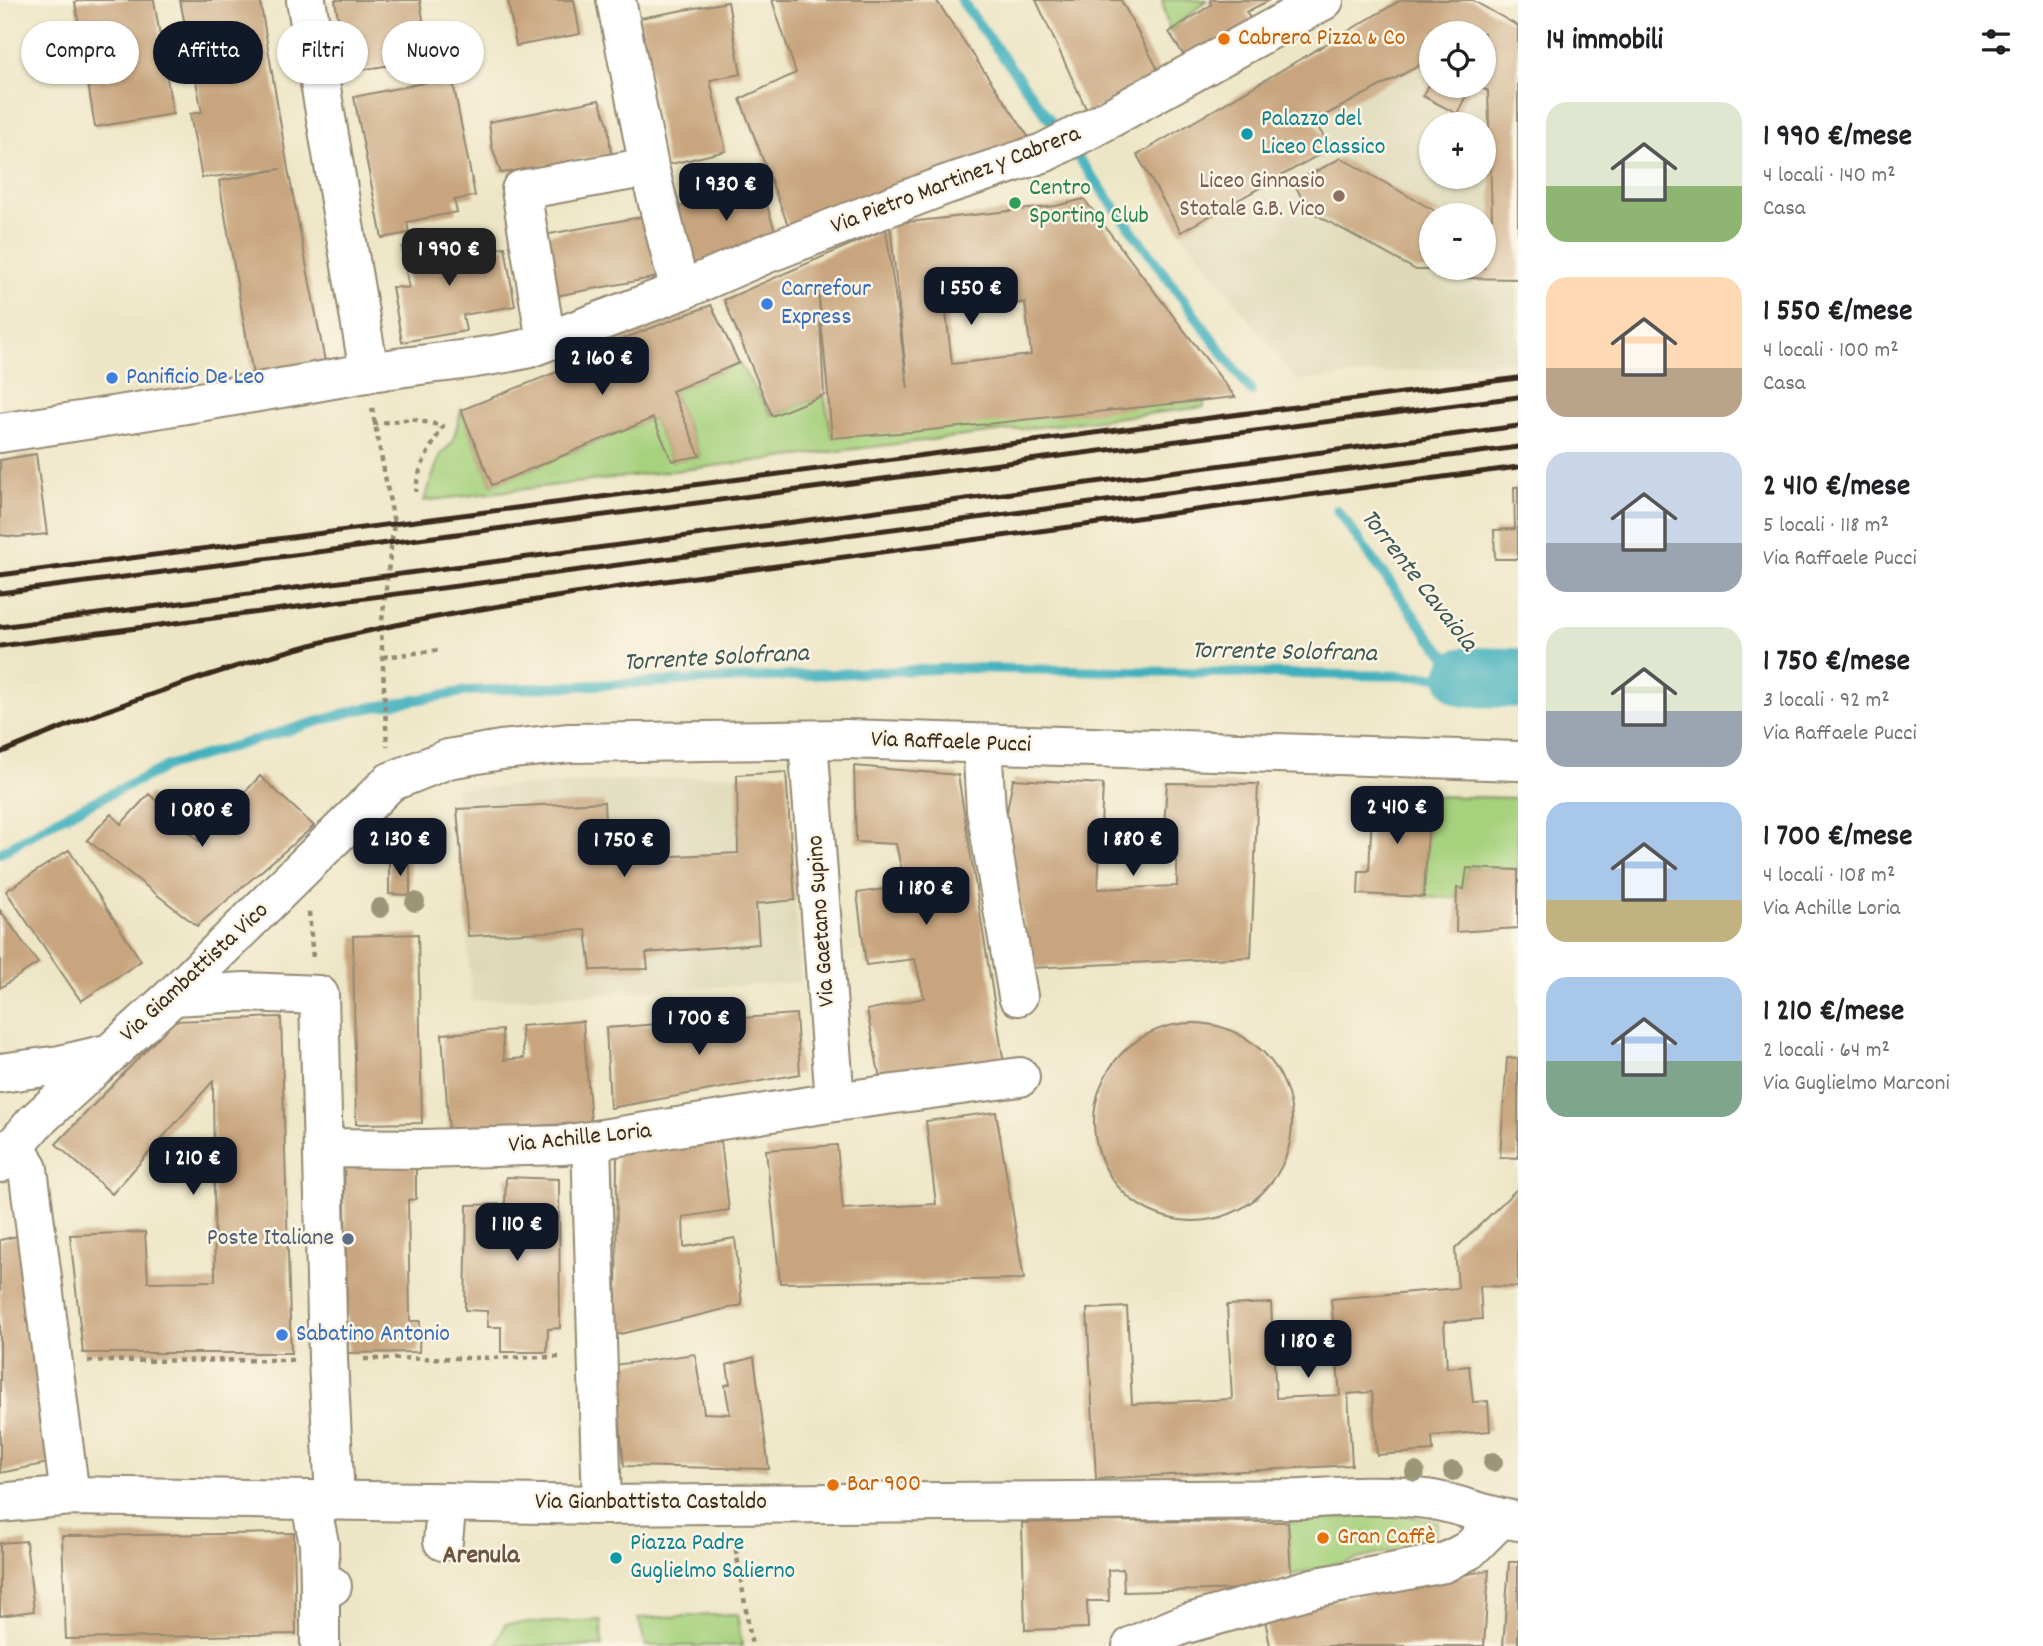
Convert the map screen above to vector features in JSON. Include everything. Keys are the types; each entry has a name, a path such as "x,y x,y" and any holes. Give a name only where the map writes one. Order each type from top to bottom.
{"street":[{"path":"306,0 369,373"},
{"path":"617,0 649,167 680,292"},
{"name":"Via Pietro Martinez y Cabrera","path":"0,433 506,353 546,341 680,292 763,255 932,190 1043,153 1324,0"},
{"path":"546,341 521,190 649,167"},
{"name":"Via Raffaele Pucci","path":"390,782 448,759 570,743 808,740 1518,761"},
{"name":"Via Gaetano Supino","path":"808,740 835,1102"},
{"path":"982,744 986,810 1018,996"},
{"name":"Via Giambattista Vico","path":"4,1148 173,996 390,782"},
{"path":"173,996 245,992 319,995 323,1148 322,1500 319,1542 326,1586 320,1646"},
{"path":"0,1073 60,1065 109,1053"},
{"name":"Via Achille Loria","path":"323,1148 531,1147 591,1142 835,1102 1020,1077"},
{"path":"591,1142 602,1505"},
{"path":"4,1148 22,1157 28,1169 70,1496"},
{"name":"Via Gianbattista Castaldo","path":"0,1503 70,1496 602,1505 1302,1499 1368,1494 1434,1500 1510,1519"},
{"path":"443,1541 447,1502"},
{"path":"1132,1646 1182,1625 1313,1588 1444,1563 1469,1550 1510,1519"}],"path":[{"path":"385,727 381,629 394,523 373,424 412,419 443,426 425,457 416,483 416,492"},
{"path":"383,657 440,650"},
{"path":"306,867 314,968 319,995"},
{"path":"728,1504 752,1646"}],"shaded area":[{"name":"Liceo Ginnasio Statale G.B. Vico","path":"1401,0 1472,0 1518,26 1518,360 1297,381 1181,232 1137,155"},
{"path":"786,772 801,982 472,1001 456,789"}],"green space":[{"path":"1162,0 1207,0 1169,32"},
{"path":"739,363 772,416 824,395 832,437 1204,400 1204,407 424,501 440,455 453,442 461,410 492,485 653,418 672,461 700,456 672,391"},
{"path":"1430,796 1518,798 1518,870 1467,868 1464,889 1457,889 1456,898 1424,897"},
{"path":"1397,1513 1438,1522 1434,1541 1291,1575 1288,1522"},
{"path":"737,1614 742,1646 646,1646 638,1618"},
{"path":"601,1620 602,1646 496,1646 505,1624"}],"building":[{"path":"154,0 158,21 153,21 153,84 168,84 173,114 95,127 88,84 139,84 139,21 78,21 75,2"},
{"path":"180,0 260,0 288,169 327,372 255,386 219,181 281,169 202,178 190,114 202,112 196,84 263,84 263,21 184,21"},
{"path":"335,0 420,0 423,21 382,21 382,66 368,69 368,21 338,21"},
{"path":"508,0 574,0 580,34 516,46"},
{"path":"772,0 936,0 1030,139 791,233 740,99 796,73"},
{"path":"1036,0 1121,0 1162,77 1088,113"},
{"path":"1210,0 1270,0 1246,12 1255,26 1188,62 1169,32 1211,5"},
{"name":"Palazzo del Liceo Classico","path":"1401,0 1472,0 1518,26 1518,279 1496,279 1496,203 1492,203 1491,189 1496,189 1496,112 1489,112 1488,98 1496,98 1496,21 1419,21 1419,66 1314,121 1331,148 1181,232 1137,155"},
{"path":"728,2 741,74 710,80 726,151 667,165 640,18"},
{"path":"418,84 453,84 475,196 454,200 457,212 407,222 409,233 382,238 354,97"},
{"path":"1427,98 1465,98 1458,112"},
{"path":"599,100 608,124 611,154 501,173 492,147 489,122"},
{"path":"1341,158 1421,203 1419,270 1308,210 1294,183"},
{"path":"760,182 777,238 693,264 675,208"},
{"path":"1084,199 1235,397 912,432 832,438 818,285 824,395 772,416 724,300 886,229 908,389 890,224 1056,206","holes":["1013,287 1015,304 1025,302 1031,355 952,364 944,295"]},
{"path":"646,216 658,277 555,296 544,235"},
{"path":"456,237 459,255 505,247 515,306 463,315 466,331 402,342 392,287 409,288 402,247"},
{"path":"711,305 739,363 672,391 700,456 672,461 653,418 492,485 461,410 567,368 565,361"},
{"path":"36,454 47,534 17,537 0,535 0,460"},
{"path":"1514,487 1518,487 1518,559 1495,559 1494,530 1515,529"},
{"path":"854,766 958,775 1004,1064 881,1084 867,1010 924,998 915,959 866,965 857,893 905,886 896,844 856,842"},
{"path":"786,772 795,900 756,904 759,944 646,953 648,969 591,970 586,930 468,936 457,809 604,802 606,840 588,842 590,860 738,853 737,775"},
{"path":"260,776 314,826 197,926 87,840 111,814 121,824 149,794 199,841"},
{"path":"1013,779 1103,784 1098,889 1177,886 1177,829 1164,827 1167,783 1258,784 1251,957 1031,968 1006,817"},
{"path":"1373,793 1430,796 1424,897 1358,894 1359,871 1369,871"},
{"path":"69,850 141,961 81,1001 6,891"},
{"path":"389,861 410,861 410,895 389,894"},
{"path":"1467,868 1518,870 1518,928 1456,932 1457,888 1464,889"},
{"path":"0,910 38,963 0,988"},
{"path":"418,934 422,1123 356,1124 353,936"},
{"path":"796,1014 800,1074 610,1108 606,1028"},
{"path":"281,1017 291,1353 83,1353 70,1235 145,1232 148,1282 215,1281 213,1081 112,1194 56,1144 174,1021"},
{"path":"583,1021 591,1122 449,1133 442,1034 502,1030 504,1060 524,1058 521,1026"},
{"path":"1193,1023 1231,1030 1248,1039 1263,1052 1276,1067 1285,1084 1292,1122 1285,1160 1276,1177 1263,1192 1248,1205 1231,1214 1193,1221 1155,1214 1138,1205 1123,1192 1110,1177 1101,1160 1094,1122 1101,1084 1110,1067 1123,1052 1138,1039 1155,1030"},
{"path":"1507,1058 1518,1059 1518,1158 1500,1157"},
{"path":"996,1112 1024,1279 780,1283 766,1150 837,1145 843,1209 936,1204 926,1121"},
{"path":"721,1141 729,1210 683,1217 684,1247 735,1238 742,1305 616,1335 617,1153"},
{"path":"344,1162 416,1166 416,1199 408,1200 410,1321 420,1321 419,1352 348,1353"},
{"path":"506,1177 559,1179 560,1328 548,1329 547,1352 501,1352 501,1327 488,1327 487,1311 465,1310 467,1205 505,1204"},
{"path":"1518,1188 1518,1287 1480,1286 1482,1319 1444,1322 1447,1368 1469,1366 1473,1402 1488,1401 1490,1431 1432,1436 1433,1451 1377,1455 1372,1392 1348,1394 1352,1465 1096,1479 1087,1309 1127,1307 1132,1404 1232,1399 1227,1305 1271,1303 1276,1398 1340,1395 1331,1299 1458,1288 1455,1249"},
{"path":"17,1236 53,1462 0,1473 0,1240"},
{"path":"695,1354 704,1413 730,1414 725,1385 730,1384 727,1365 754,1357 769,1469 624,1466 614,1365"},
{"path":"1288,1522 1291,1575 1253,1589 1124,1592 1123,1569 1108,1570 1109,1601 1087,1601 1088,1628 1025,1630 1022,1523"},
{"path":"294,1533 296,1634 66,1639 62,1536"},
{"path":"26,1541 34,1611 0,1616 0,1543"},
{"path":"1509,1562 1518,1562 1518,1646 1503,1646"},
{"path":"1489,1570 1484,1646 1270,1646 1264,1614"}],"waterway":[{"name":"Torrente Cavaiola","path":"961,0 1061,135"},
{"name":"Torrente Cavaiola","path":"1070,147 1251,391"},
{"name":"Torrente Cavaiola","path":"1337,510 1431,639 1466,677"},
{"name":"Torrente Solofrana","path":"0,853 58,819 170,765 357,710 468,691 960,668 1466,677"},
{"path":"1466,677 1518,678"}],"railway":[{"path":"0,575 1518,378"},
{"path":"0,593 1518,397"},
{"path":"0,627 1518,426"},
{"path":"0,646 1518,447"},
{"path":"0,753 115,707 193,680 349,635 426,619 620,587 1518,467"}],"place":[{"name":"Cabrera Pizza & Co","path":"1224,39"},
{"name":"Palazzo del Liceo Classico","path":"1247,134"},
{"name":"Liceo Ginnasio Statale G.B. Vico","path":"1339,196"},
{"name":"Centro Sporting Club","path":"1015,203"},
{"name":"Carrefour Express","path":"767,304"},
{"name":"Panificio De Leo","path":"112,378"},
{"name":"Poste Italiane","path":"348,1239"},
{"name":"Sabatino Antonio","path":"282,1335"},
{"name":"Bar 900","path":"833,1485"},
{"name":"Gran Caffè","path":"1323,1538"},
{"name":"Piazza Padre Guglielmo Salierno","path":"616,1558"}],"district":[{"name":"Arenula","path":"481,1556"}]}
